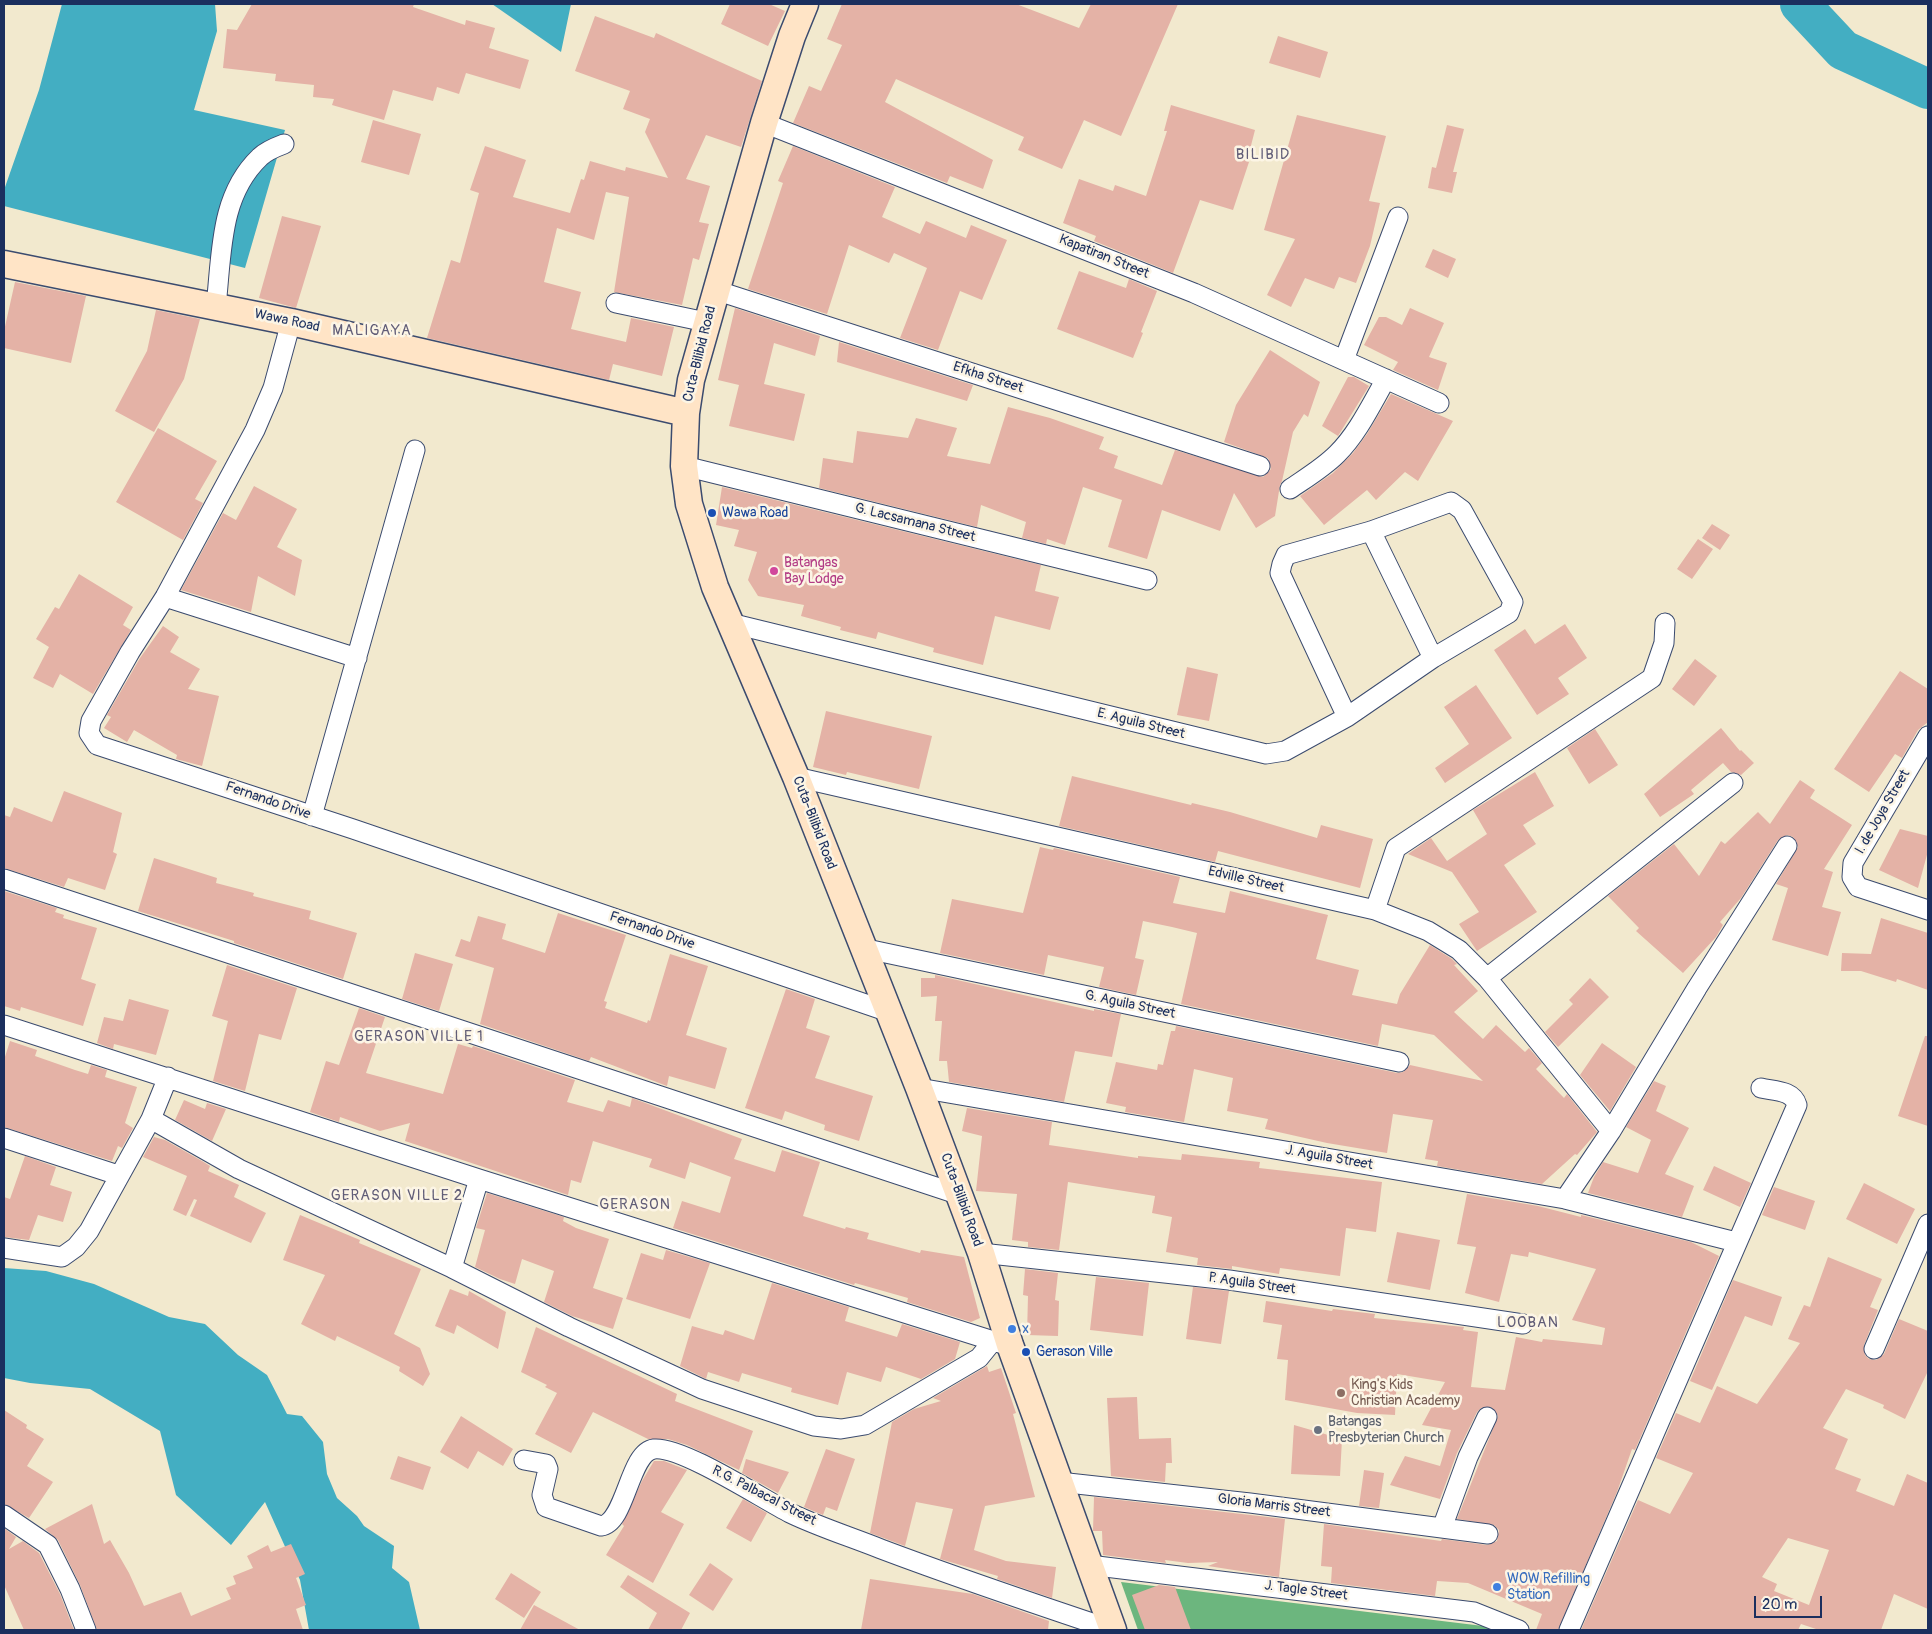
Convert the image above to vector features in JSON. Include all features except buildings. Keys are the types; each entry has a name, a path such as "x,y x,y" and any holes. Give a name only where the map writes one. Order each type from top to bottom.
{"street":[{"name":"Cuta-Bilibid Road","path":"805,4 792,36 764,122 691,380 686,414 684,466 689,504 715,587 796,778 862,948 920,1088 981,1253 1001,1344 1060,1482 1113,1630"},
{"name":"Kapatiran Street","path":"764,122 1194,293 1438,403"},
{"path":"216,306 224,223 237,186 260,156 284,144"},
{"path":"1344,360 1398,217"},
{"name":"Wawa Road","path":"4,264 291,322 686,414"},
{"name":"Efkha Street","path":"715,290 1260,466"},
{"path":"616,303 706,322"},
{"name":"Fernando Drive","path":"291,322 274,388 255,430 165,597 96,712 89,733 97,745 889,1012"},
{"path":"1290,489 1315,473 1337,454 1355,432 1386,379"},
{"path":"312,816 414,450"},
{"name":"G. Lacsamana Street","path":"684,466 1147,580"},
{"name":"E. Aguila Street","path":"730,623 1266,754 1285,751 1348,717 1433,658 1509,613 1513,602 1462,510 1451,502 1371,531"},
{"path":"1348,717 1280,573 1286,555 1371,531 1433,658"},
{"path":"165,597 357,658"},
{"path":"1375,910 1396,848 1652,678 1664,642 1665,624"},
{"name":"I. de Joya Street","path":"1925,747 1853,863 1852,877 1858,886 1928,910"},
{"name":"Edville Street","path":"796,778 1375,910 1428,931 1459,950 1487,978 1611,1131"},
{"path":"1487,978 1733,783"},
{"path":"1565,1199 1611,1131 1697,988 1787,846"},
{"path":"4,879 960,1195"},
{"name":"G. Aguila Street","path":"862,948 1399,1062"},
{"path":"4,1025 479,1179 1001,1344"},
{"path":"4,1248 62,1257 76,1247 89,1231 118,1175 151,1119 168,1077"},
{"name":"J. Aguila Street","path":"920,1088 1565,1199 1736,1242"},
{"path":"1569,1630 1797,1105 1795,1098 1790,1094 1761,1088"},
{"path":"151,1119 239,1169 452,1268 569,1327 702,1389 814,1426 841,1429 865,1425 1001,1344"},
{"path":"4,1138 118,1175"},
{"path":"452,1268 479,1179"},
{"path":"1874,1349 1928,1224"},
{"name":"P. Aguila Street","path":"981,1253 1229,1280 1523,1324"},
{"path":"1442,1528 1468,1457 1487,1417"},
{"name":"R.G. Palbacal Street","path":"524,1460 546,1464 548,1468 542,1495 546,1507 600,1526 611,1521 640,1460 648,1451 655,1449 668,1451 705,1466 800,1517 968,1582 1113,1630"},
{"name":"Gloria Marris Street","path":"1060,1482 1250,1503 1488,1534"},
{"path":"4,1515 48,1545 70,1589 86,1630"},
{"name":"J. Tagle Street","path":"1089,1565 1474,1612 1520,1630"}],"green space":[{"path":"1121,1582 1483,1626 1494,1630 1138,1630"}],"water":[{"path":"62,4 215,4 217,31 194,110 285,130 245,268 4,206 4,190 39,90"},
{"path":"492,4 571,4 561,52"},
{"path":"4,1268 46,1271 94,1284 169,1317 205,1324 238,1355 267,1375 287,1414 302,1416 323,1442 327,1474 337,1498 357,1516 364,1526 394,1546 392,1568 409,1582 420,1630 309,1630 300,1580 265,1502 231,1545 176,1495 160,1431 90,1389 30,1383 4,1378"}],"waterway":[{"path":"1800,4 1843,50 1928,89"}],"place":[{"name":"Wawa Road","path":"712,513"},
{"name":"Batangas Bay Lodge","path":"774,571"},
{"name":"x","path":"1012,1329"},
{"name":"Gerason Ville","path":"1026,1352"},
{"name":"King's Kids Christian Academy","path":"1341,1393"},
{"name":"Batangas Presbyterian Church","path":"1318,1430"},
{"name":"WOW Refilling Station","path":"1497,1587"}],"district":[{"name":"BILIBID","path":"1263,155"},
{"name":"MALIGAYA","path":"372,331"},
{"name":"GERASON VILLE 1","path":"419,1037"},
{"name":"GERASON VILLE 2","path":"397,1196"},
{"name":"GERASON","path":"635,1205"},
{"name":"LOOBAN","path":"1528,1323"}]}
